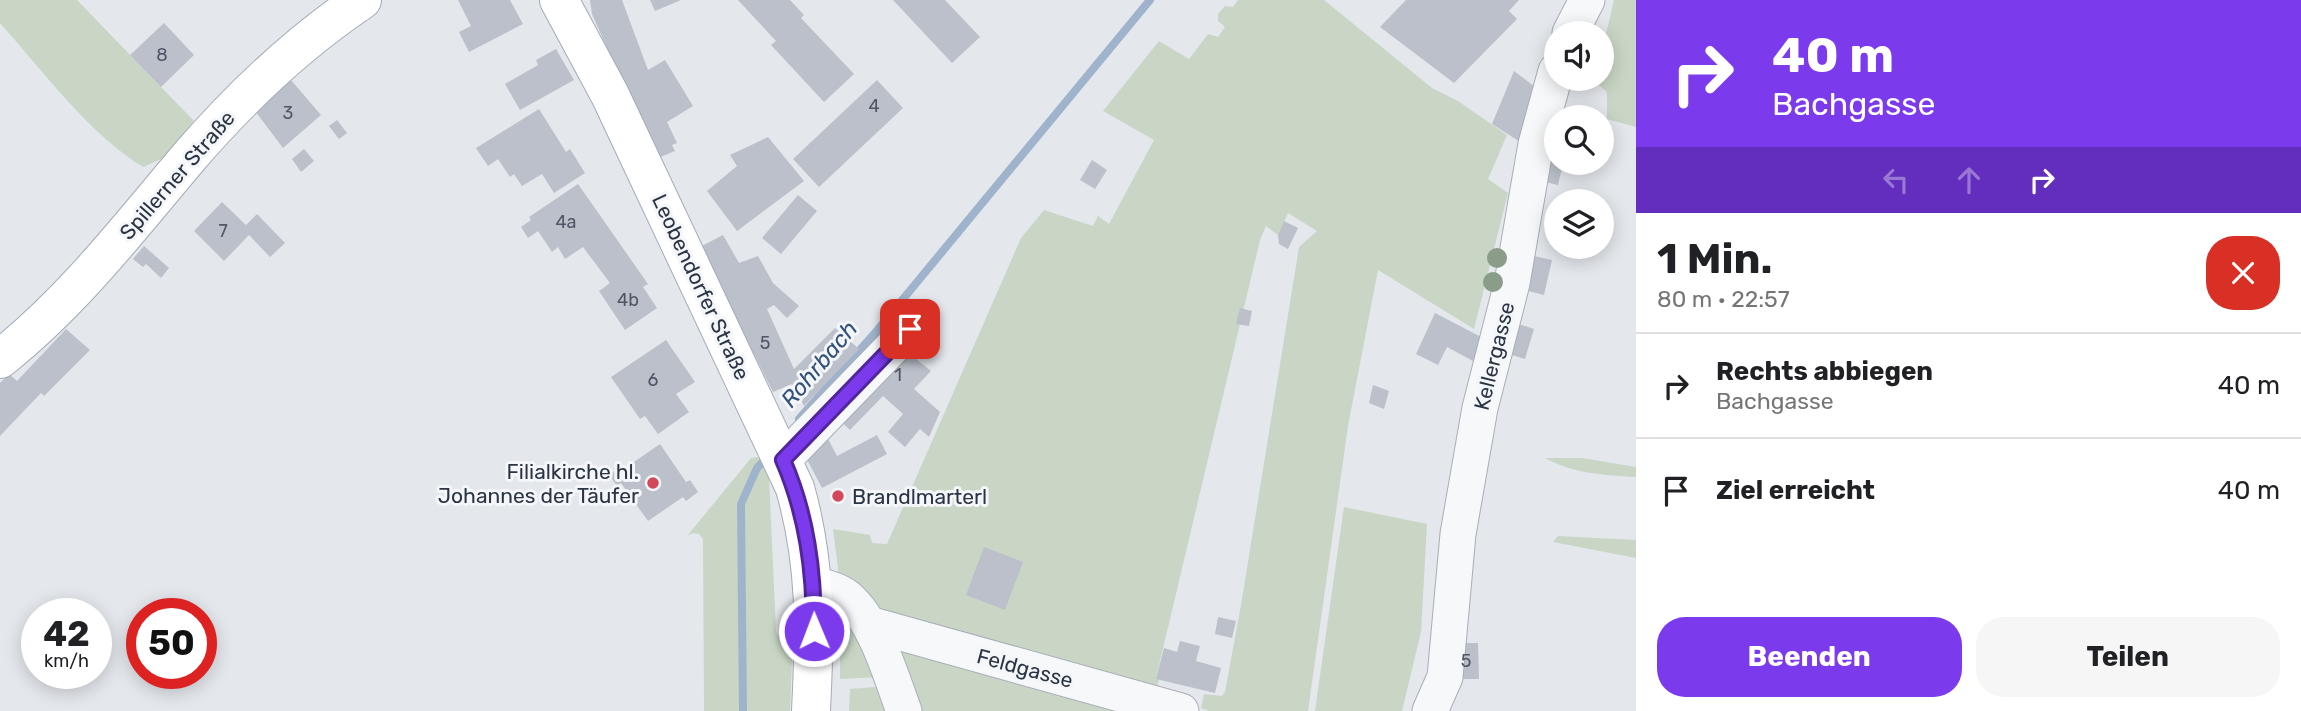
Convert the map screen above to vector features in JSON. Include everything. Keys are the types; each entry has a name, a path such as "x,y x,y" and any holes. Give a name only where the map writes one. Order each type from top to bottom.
{"main road":[{"name":"Spillerner Straße","path":"0,359 63,303 113,249 190,156 259,84 296,51 362,0"},
{"name":"Leobendorfer Straße","path":"559,0 610,95 795,488 805,524 813,583 811,711"}],"street":[{"path":"1576,21 1587,0"},
{"name":"Kellergasse","path":"1430,711 1445,677 1458,534 1480,408 1512,283 1536,144 1551,91"},
{"path":"777,448 910,329"},
{"path":"813,583 846,596 869,624 905,711"},
{"name":"Feldgasse","path":"869,624 1181,711"}],"green space":[{"path":"0,0 77,0 194,121 163,158 143,167 85,119 0,23"},
{"path":"1238,0 1324,0 1432,88 1458,101 1507,135 1488,179 1508,193 1474,329 1378,270 1348,426 1308,711 1209,711 1201,708 1204,694 1222,696 1225,692 1299,247 1317,231 1288,213 1278,235 1266,226 1260,240 1156,678 1159,680 1157,687 897,625 839,576 833,529 870,535 872,543 887,544 1021,238 1044,210 1093,226 1098,216 1109,224 1154,140 1103,111 1159,41 1189,59 1208,34 1218,37 1225,27 1218,21 1218,14 1225,6 1233,7"},
{"path":"1614,0 1636,0 1636,127 1614,121 1614,105 1607,105 1606,91 1614,91 1614,21 1609,21"},
{"path":"758,457 769,478 776,631 778,636 793,638 790,711 704,711 703,539 699,534 687,536 751,458"},
{"path":"1545,458 1582,458 1636,467 1636,477 1578,471"},
{"path":"1344,507 1427,524 1421,632 1402,711 1315,711"},
{"path":"1558,536 1636,540 1636,558 1553,542"},
{"path":"847,611 880,677 840,679 840,612"},
{"path":"894,647 1154,711 914,711"},
{"path":"876,687 886,711 849,711 850,689"}],"building":[{"path":"458,0 510,0 523,24 469,52 459,32 471,26"},
{"path":"590,0 622,0 648,70 665,60 693,106 667,122 677,143 672,145 675,151 658,158 592,14"},
{"path":"650,0 681,0 655,11"},
{"path":"738,0 790,0 804,15 801,18 854,74 824,102 771,45 776,41"},
{"path":"893,0 945,0 980,37 952,63"},
{"path":"1406,0 1519,0 1509,11 1517,19 1454,83 1380,27"},
{"path":"164,23 194,55 161,87 130,55"},
{"path":"556,49 574,80 520,110 505,84 538,65 536,60"},
{"path":"1514,71 1543,93 1528,147 1492,124"},
{"path":"291,80 321,115 283,148 255,111"},
{"path":"877,80 903,108 819,187 793,159"},
{"path":"539,109 566,152 570,149 585,173 554,193 542,174 522,186 514,174 510,177 498,159 488,166 476,148"},
{"path":"337,120 347,133 339,139 329,126"},
{"path":"768,137 804,181 737,231 707,191 737,166 730,155"},
{"path":"304,149 314,161 301,172 292,159"},
{"path":"1092,160 1107,170 1095,189 1080,180"},
{"path":"1544,161 1544,175 1560,175 1558,185 1536,180"},
{"path":"578,184 648,284 643,287 657,308 625,330 599,291 610,283 583,247 565,259 558,247 552,252 538,231 528,238 521,227 531,220 529,217"},
{"path":"798,195 817,211 781,254 762,238"},
{"path":"222,202 246,225 257,214 285,243 270,257 249,235 224,261 194,231"},
{"path":"1284,221 1298,228 1288,249 1279,244 1278,235"},
{"path":"723,235 739,263 758,256 773,283 799,306 787,318 774,305 767,309 794,369 835,328 859,349 804,406 792,384 773,392 700,247"},
{"path":"144,246 169,268 161,278 146,264 143,267 133,259"},
{"path":"1525,254 1552,260 1544,295 1517,288"},
{"path":"1240,308 1252,311 1249,326 1236,324"},
{"path":"1435,313 1483,338 1473,361 1447,347 1438,365 1416,354"},
{"path":"1512,322 1534,329 1525,359 1502,352"},
{"path":"66,329 90,350 44,396 41,393 0,436 0,383 9,374 17,381"},
{"path":"666,340 695,382 676,394 689,412 658,434 645,416 640,419 611,377"},
{"path":"899,345 931,371 914,389 940,412 929,437 920,429 905,447 888,432 903,414 883,396 850,430 833,414"},
{"path":"1373,385 1389,391 1384,409 1369,403"},
{"path":"826,435 837,456 877,435 887,454 822,488 801,448"},
{"name":"Filialkirche hl. Johannes der Täufer","path":"660,444 686,482 690,480 698,492 686,501 683,497 648,521 621,483 617,486 609,475 619,468 621,471"},
{"path":"984,547 1023,562 1005,610 966,595"},
{"path":"1218,617 1236,621 1232,638 1215,634"},
{"path":"1180,641 1200,646 1196,661 1221,668 1215,693 1156,679 1164,648 1177,652"},
{"path":"1452,643 1478,643 1479,679 1454,679"}],"waterway":[{"name":"Rohrbach","path":"799,419 875,333 1150,0"},
{"name":"Rohrbach","path":"743,711 741,504 757,468 768,456"}],"place":[{"name":"Filialkirche hl. Johannes der Täufer","path":"653,483"},
{"name":"Brandlmarterl","path":"838,496"}],"route":[{"path":"814,631 811,553 795,488 783,460 910,329"}]}
